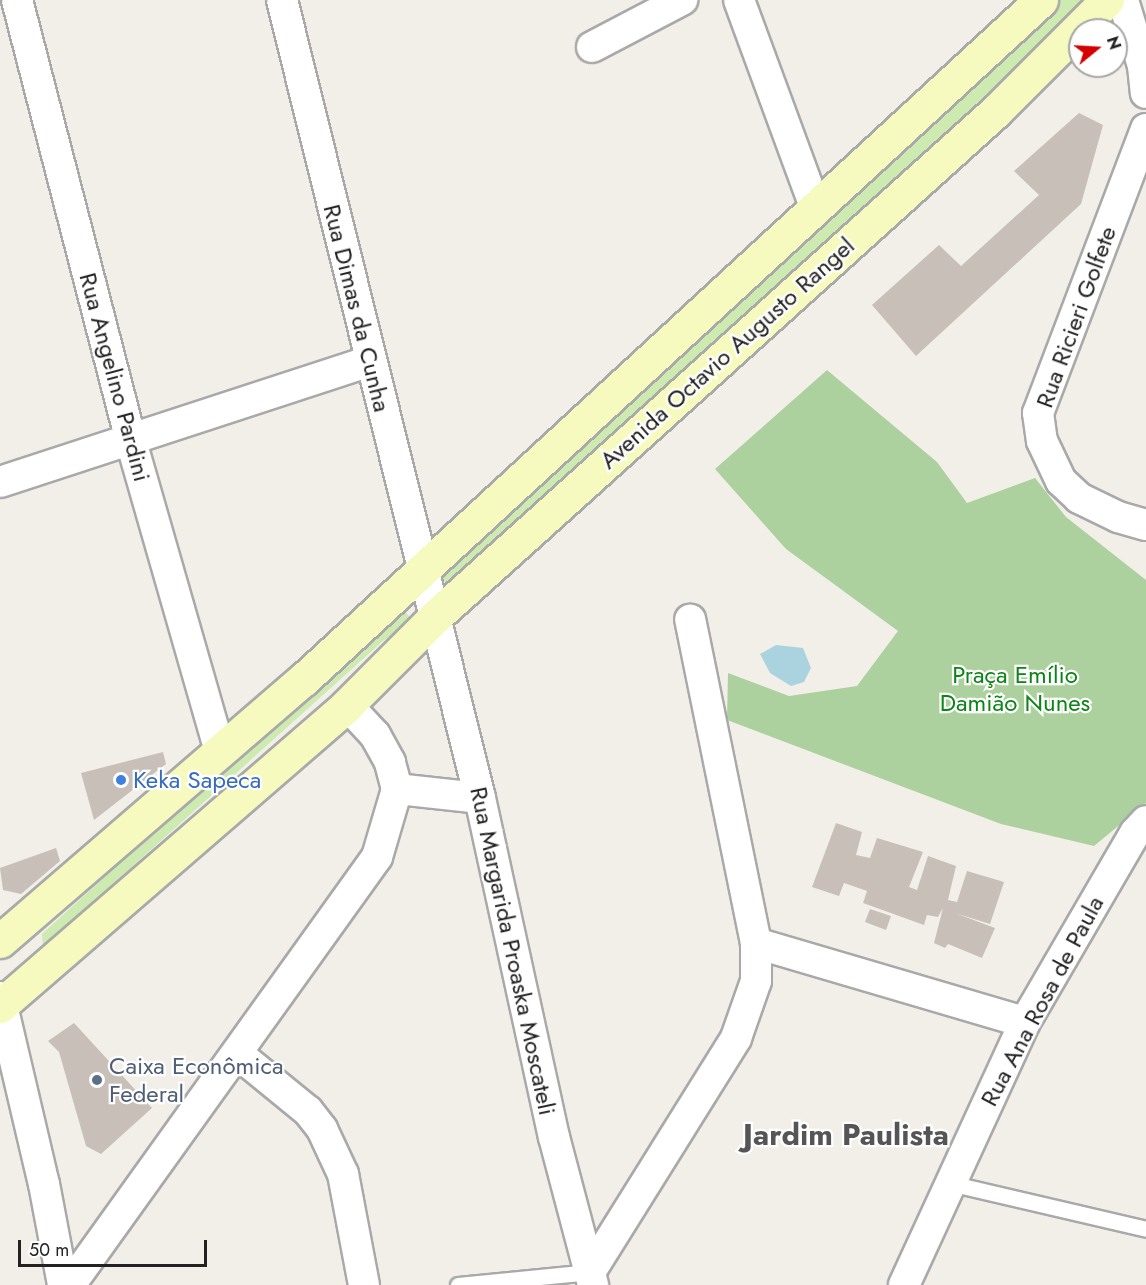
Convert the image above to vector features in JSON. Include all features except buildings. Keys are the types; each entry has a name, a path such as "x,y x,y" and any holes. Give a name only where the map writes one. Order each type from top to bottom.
{"main road":[{"name":"Avenida Octavio Augusto Rangel","path":"0,941 304,679 421,568 1041,0"},
{"name":"Avenida Octavio Augusto Rangel","path":"1,1002 347,705 436,616 996,111 1107,0"}],"street":[{"name":"Rua Angelino Pardini","path":"17,0 131,441 220,751"},
{"name":"Rua Dimas da Cunha","path":"282,0 421,568 436,616"},
{"path":"592,47 682,0"},
{"path":"739,0 815,207"},
{"path":"1123,0 1143,66 1146,93"},
{"name":"Rua Ricieri Golfete","path":"1146,129 1038,413 1042,441 1061,481 1079,498 1118,517 1146,525"},
{"path":"0,482 370,362"},
{"name":"Rua Margarida Proaska Moscateli","path":"436,616 480,798 554,1137 591,1278"},
{"path":"591,1278 736,1038 756,981 756,943 690,620"},
{"path":"70,1285 238,1054 376,857 397,789 390,762 375,735 347,705"},
{"path":"397,789 480,798"},
{"name":"Rua Ana Rosa de Paula","path":"904,1285 1025,1022 1135,833 1146,821"},
{"path":"756,943 1025,1022"},
{"path":"1,1002 45,1184 63,1285"},
{"path":"238,1054 308,1111 322,1129 344,1174 364,1285"}],"lane":[{"path":"949,1183 1146,1229"},
{"path":"458,1285 591,1278"}],"green space":[{"path":"1058,0 1087,0 786,282 447,584 440,577 442,570"},
{"name":"Praça Emílio Damião Nunes","path":"827,370 937,462 967,503 1035,478 1066,517 1146,580 1146,803 1094,846 1001,824 727,720 728,673 789,696 857,686 898,631 786,549 715,469"},
{"path":"400,607 413,620 383,641 43,947 42,934"}],"water":[{"path":"776,645 803,648 811,668 804,682 791,686 770,673 760,654"}],"place":[{"name":"Keka Sapeca","path":"121,780"},
{"name":"Caixa Econômica Federal","path":"97,1080"}],"district":[{"name":"Jardim Paulista","path":"846,1135"}]}
